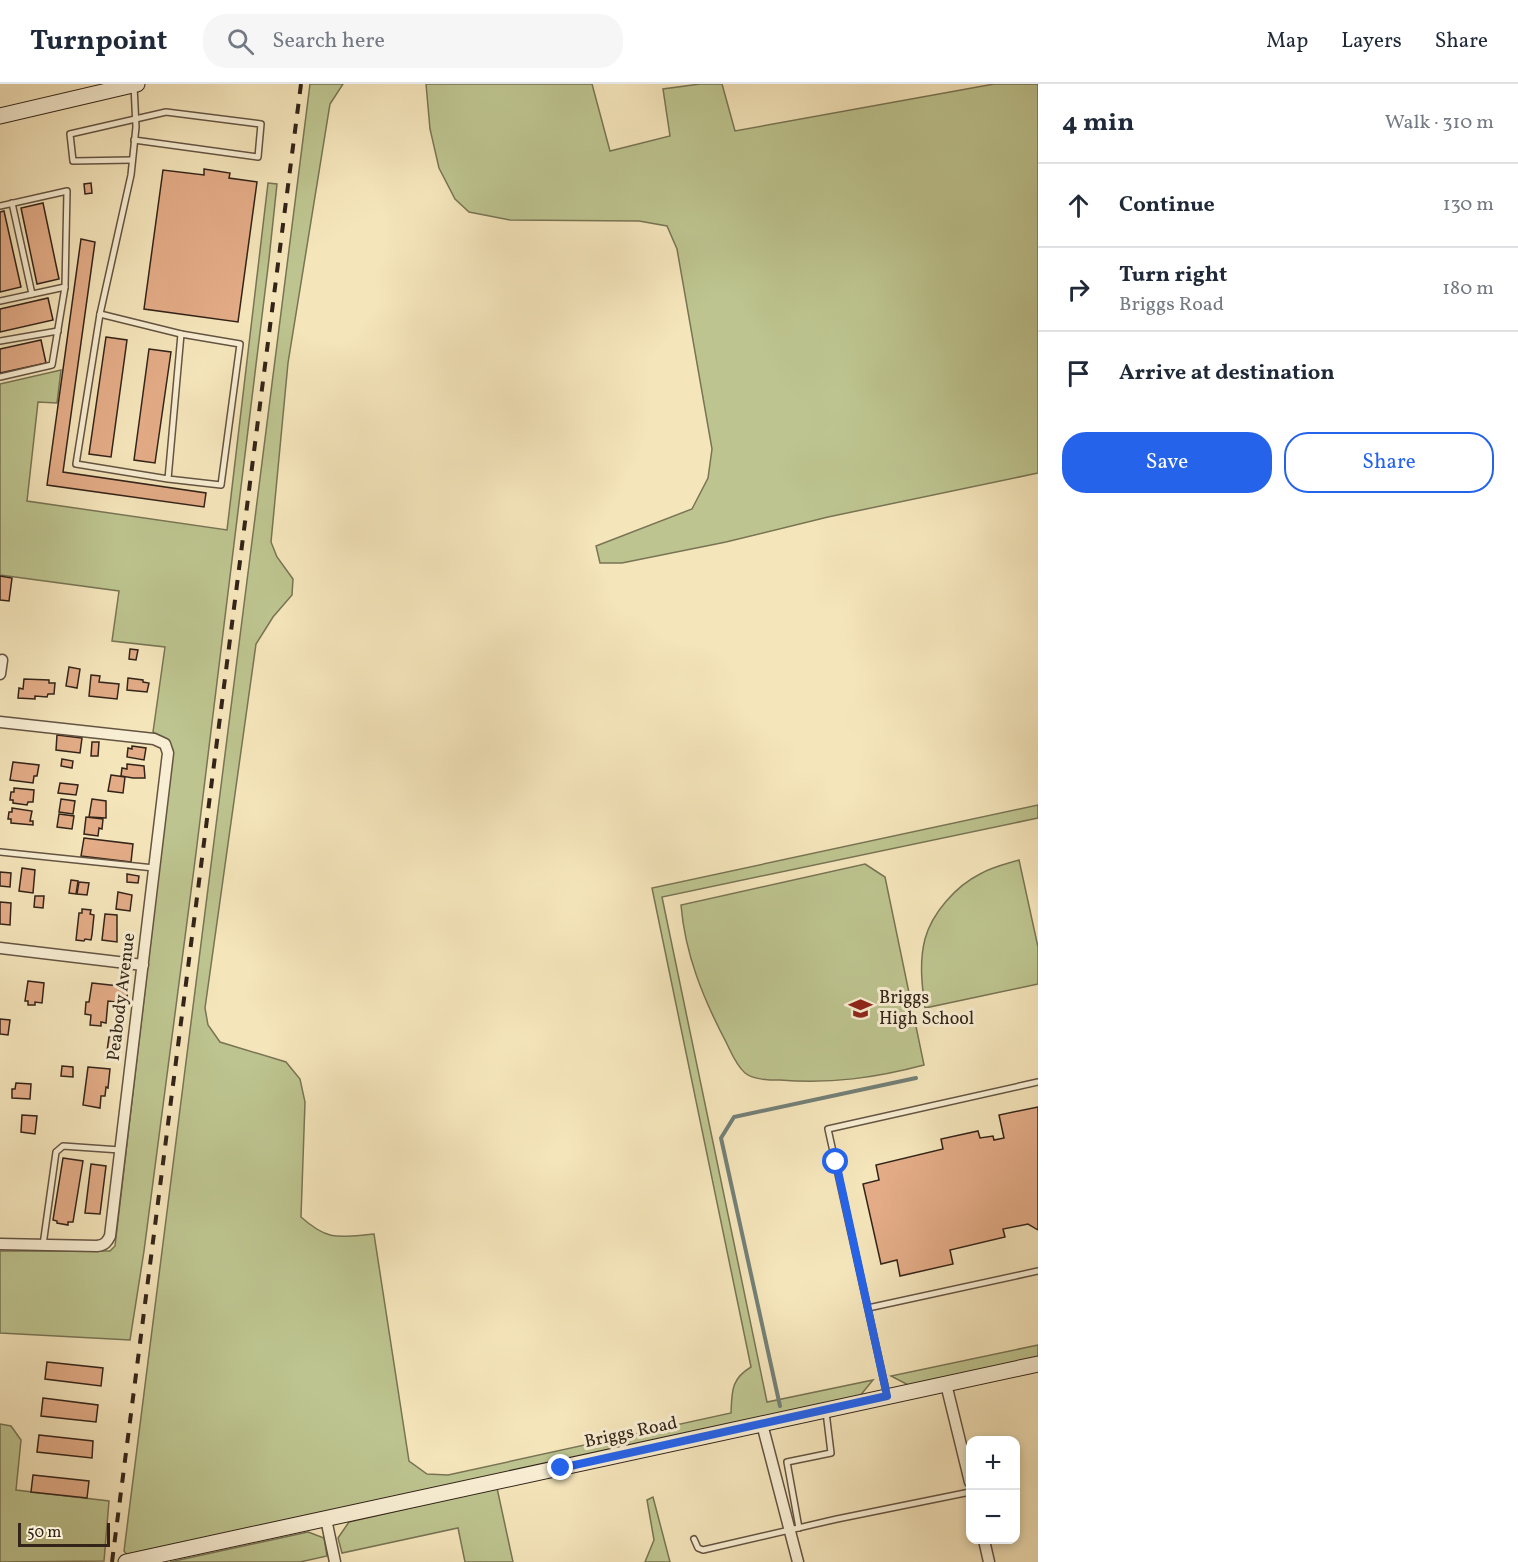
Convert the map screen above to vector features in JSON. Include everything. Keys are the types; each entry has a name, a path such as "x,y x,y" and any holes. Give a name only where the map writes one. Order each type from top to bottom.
{"street":[{"path":"0,116 135,84"},
{"path":"0,674 2,660"},
{"name":"Peabody Avenue","path":"0,722 154,738 165,744 168,753 110,1236 108,1241 98,1246 43,1245"},
{"path":"0,948 143,965"},
{"path":"0,1244 43,1245"},
{"name":"Briggs Road","path":"126,1562 1038,1364"},
{"path":"946,1384 966,1466"},
{"path":"762,1424 794,1529 798,1562"},
{"path":"326,1519 335,1562"},
{"path":"985,1544 989,1562"}],"lane":[{"path":"100,314 181,334 240,344 221,485 76,464 100,314 131,175 135,84"},
{"path":"132,160 73,161 70,134 166,112 261,124 258,157 134,140"},
{"path":"0,206 67,191 65,287 52,365 0,377"},
{"path":"12,203 32,294"},
{"path":"0,301 65,287"},
{"path":"0,340 58,331"},
{"path":"168,479 181,334"},
{"path":"0,852 154,868"},
{"path":"887,1396 828,1129 1038,1082"},
{"path":"43,1245 56,1152 63,1146 121,1150"},
{"path":"868,1308 1038,1271"},
{"path":"794,1529 787,1462 831,1453 826,1410"},
{"path":"694,1539 698,1548 703,1550 966,1493"}],"green space":[{"path":"310,84 343,84 330,104 288,363 271,542 277,557 293,579 292,595 273,617 256,644 205,1008 208,1025 220,1042 286,1062 300,1079 305,1102 301,1217 319,1231 335,1236 374,1234 409,1461 427,1474 448,1475 731,1413 736,1381 751,1367 652,888 1038,805 1038,818 662,897 767,1402 873,1380 859,1397 127,1555 124,1551"},
{"path":"426,84 592,84 610,151 670,136 663,89 700,84 722,84 735,131 994,84 1038,84 1038,473 828,517 726,542 622,563 600,563 596,546 692,509 708,478 712,449 677,249 667,226 639,221 510,220 469,212 455,199 439,168 430,129"},
{"path":"268,183 277,184 269,259 196,853 144,1251 130,1340 0,1333 0,1251 110,1251 115,1246 173,750 167,739 153,732 165,647 112,641 119,591 0,575 0,384 61,370 57,403 38,402 27,501 227,530"},
{"path":"1019,860 1038,947 1038,984 925,1008 922,956 928,929 939,910 971,879 989,869"},
{"path":"865,864 885,877 924,1065 870,1077 835,1080 766,1080 745,1073 734,1058 696,975 686,941 681,905"},
{"path":"1038,1345 1038,1359 912,1387 891,1376"},
{"path":"0,1424 11,1426 21,1440 16,1490 109,1501 104,1561 0,1562"},
{"path":"497,1488 513,1562 465,1562 458,1528 342,1553 338,1538 349,1522"},
{"path":"653,1497 670,1562 645,1562 654,1540 647,1500"},
{"path":"308,1532 324,1538 327,1556 300,1562 170,1562"}],"building":[{"path":"204,169 230,173 229,178 257,182 238,322 144,309 163,170 204,175"},
{"path":"91,183 92,193 85,194 84,184"},
{"path":"43,203 59,279 37,284 21,208"},
{"path":"4,211 21,287 0,292 0,212"},
{"path":"81,239 95,242 63,472 206,493 204,507 47,485"},
{"path":"48,298 53,320 0,332 0,309"},
{"path":"106,337 127,340 111,457 89,454"},
{"path":"41,340 46,363 0,373 0,349"},
{"path":"149,349 171,352 155,463 134,460"},
{"path":"0,576 12,578 9,601 0,600"},
{"path":"130,649 138,650 136,660 129,659"},
{"path":"69,667 80,669 77,688 66,686"},
{"path":"91,675 100,676 99,682 119,684 117,699 89,696"},
{"path":"128,678 149,683 147,692 127,690"},
{"path":"24,679 49,680 49,683 55,683 54,694 48,694 47,697 35,696 35,699 18,698 19,688 23,689"},
{"path":"57,735 82,738 80,753 56,750"},
{"path":"92,742 99,742 98,756 91,756"},
{"path":"132,746 146,748 144,760 127,757 128,748 132,749"},
{"path":"62,759 73,761 72,768 61,766"},
{"path":"13,762 39,765 33,783 10,780"},
{"path":"127,764 144,766 145,778 121,776 122,768 127,769"},
{"path":"111,775 125,777 123,793 108,791"},
{"path":"60,783 78,785 76,795 58,793"},
{"path":"14,788 34,790 33,802 28,802 27,805 13,803 13,800 10,800"},
{"path":"61,799 75,801 73,814 59,812"},
{"path":"92,799 106,801 106,818 89,817"},
{"path":"12,808 32,811 30,821 33,821 33,825 11,823 11,819 8,819"},
{"path":"59,814 74,816 72,829 57,827"},
{"path":"86,817 103,819 102,829 99,828 98,836 84,834"},
{"path":"84,838 133,844 131,862 81,856"},
{"path":"22,868 35,870 33,893 19,891"},
{"path":"0,872 11,873 10,887 0,886"},
{"path":"127,874 139,876 138,883 127,882"},
{"path":"71,880 78,881 76,894 69,893"},
{"path":"79,882 89,883 87,895 77,894"},
{"path":"118,892 132,895 130,911 116,909"},
{"path":"35,896 44,896 43,908 34,907"},
{"path":"0,902 11,903 10,925 0,924"},
{"path":"82,909 91,910 90,914 94,915 91,940 76,940 79,913 82,913"},
{"path":"105,914 117,915 117,942 102,940"},
{"path":"28,981 44,983 42,1003 35,1002 35,1005 28,1005 28,1001 25,1001"},
{"path":"92,983 128,987 126,1007 116,1006 116,1002 108,1001 106,1023 101,1022 101,1026 90,1025 91,1015 85,1014"},
{"path":"0,1019 10,1020 8,1035 0,1034"},
{"path":"109,1037 121,1038 119,1053 107,1051"},
{"path":"62,1066 73,1067 73,1077 61,1076"},
{"path":"88,1067 110,1069 108,1088 106,1087 105,1096 101,1096 100,1108 83,1105"},
{"path":"16,1083 31,1084 30,1099 12,1098 12,1089 15,1089"},
{"path":"1038,1107 1038,1230 1028,1224 1003,1229 1005,1237 950,1250 953,1264 900,1276 897,1260 881,1264 863,1184 879,1180 876,1165 943,1149 941,1139 978,1131 980,1138 993,1136 994,1140 1004,1138 999,1115"},
{"path":"22,1115 37,1116 35,1134 21,1132"},
{"path":"63,1158 83,1161 73,1222 68,1222 68,1225 53,1220"},
{"path":"91,1164 106,1166 100,1214 85,1213"},
{"path":"47,1362 103,1368 101,1386 45,1379"},
{"path":"43,1398 98,1405 96,1422 41,1416"},
{"path":"39,1435 93,1441 92,1458 37,1452"},
{"path":"33,1475 89,1481 87,1498 31,1492"}],"waterway":[{"path":"780,1406 721,1138 734,1117 916,1078"}],"railway":[{"path":"112,1562 301,84"}],"place":[{"name":"Briggs High School","path":"861,1008"}],"route":[{"path":"561,1468 887,1396 836,1162"}]}
